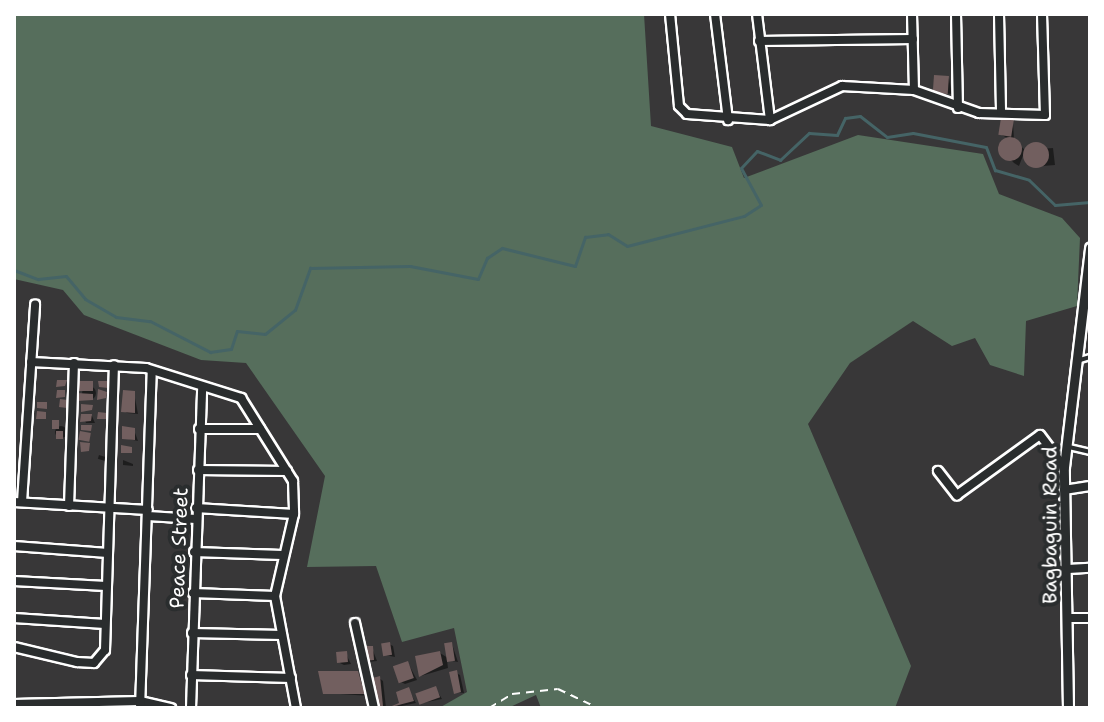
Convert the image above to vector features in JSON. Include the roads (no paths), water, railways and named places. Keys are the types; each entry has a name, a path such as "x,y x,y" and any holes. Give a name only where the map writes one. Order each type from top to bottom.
{"street":[{"path":"670,14 679,106 687,114 728,120 770,120 842,86 914,90 958,108 1045,115 1042,14"},
{"path":"715,14 728,120"},
{"path":"757,14 770,120"},
{"path":"912,14 914,90"},
{"path":"956,14 958,108"},
{"path":"999,14 1001,113"},
{"path":"759,41 913,39"},
{"name":"Bagbaguin Road","path":"1068,708 1069,618 1064,467 1085,359 1090,248"},
{"path":"35,304 18,502 196,519"},
{"path":"31,362 114,365 152,371 202,389 234,391 287,471 294,514 282,555 275,596 296,708"},
{"path":"69,506 74,363"},
{"path":"14,647 94,663 105,650 114,365"},
{"path":"140,705 152,371"},
{"name":"Peace Street","path":"191,708 202,389"},
{"path":"199,429 260,429"},
{"path":"938,471 957,495 1040,435 1064,467"},
{"path":"198,470 287,471"},
{"path":"1064,490 1090,486"},
{"path":"196,508 294,514"},
{"path":"14,546 108,553"},
{"path":"194,552 282,555"},
{"path":"1068,569 1090,568"},
{"path":"14,581 106,586"},
{"path":"193,593 275,596"},
{"path":"14,618 105,624"},
{"path":"1069,618 1090,618"},
{"path":"355,623 374,708"},
{"path":"192,633 282,635"},
{"path":"191,675 291,678"},
{"path":"14,704 171,708"}],"lane":[{"path":"1067,446 1090,452"}],"waterway":[{"path":"14,270 38,279 66,276 85,299 116,317 150,321 210,352 231,349 237,331 265,334 295,310 310,268 410,266 478,279 487,258 502,248 575,266 585,237 608,234 627,246 744,216 761,205 741,168 757,151 780,160 809,133 837,135 845,118 860,116 887,137 913,133 986,147 995,170 1029,180 1055,205 1090,202"}]}
